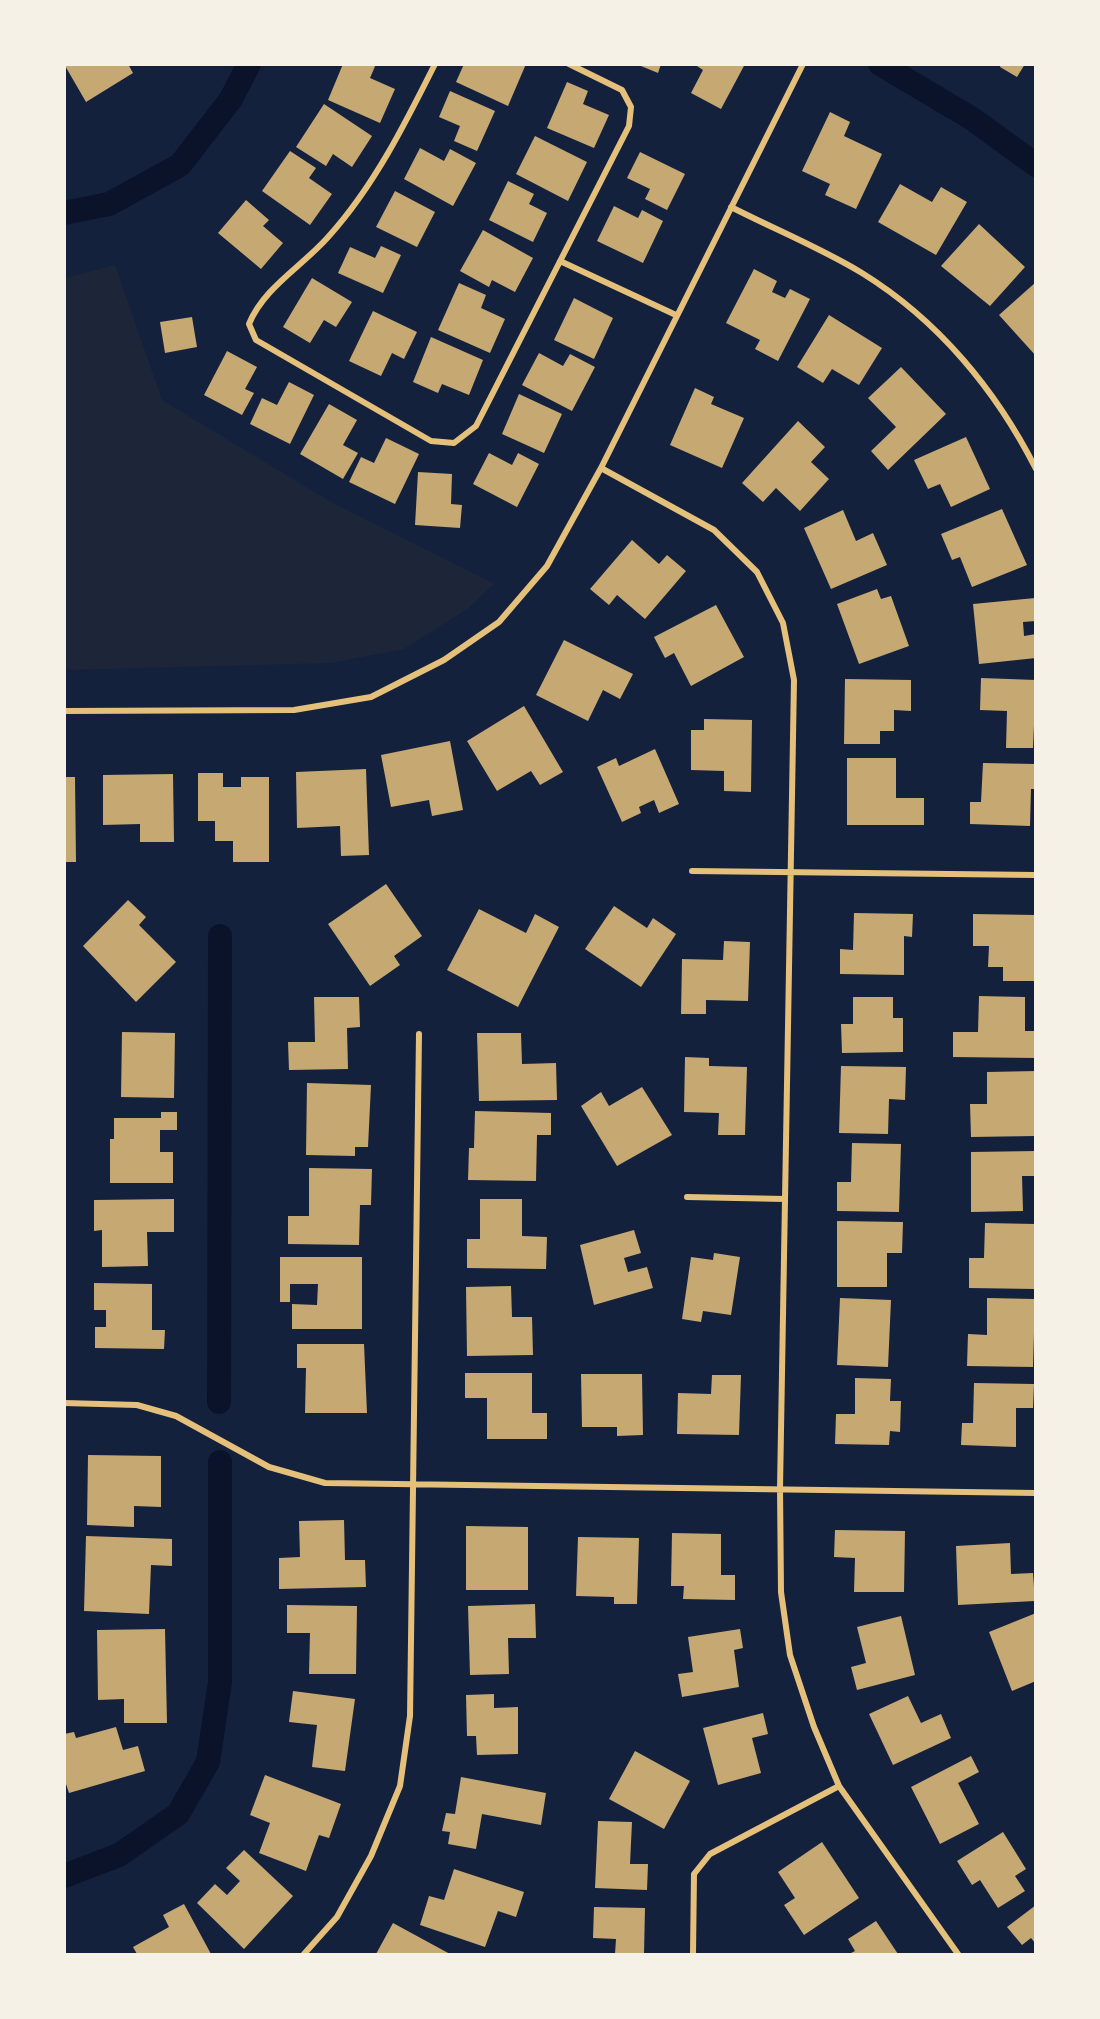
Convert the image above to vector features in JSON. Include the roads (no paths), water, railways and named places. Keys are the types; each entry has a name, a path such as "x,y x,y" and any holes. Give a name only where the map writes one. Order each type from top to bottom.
{"street":[{"path":"435,64 390,152 329,236 256,306 249,324 256,340 431,441 454,442 476,426 629,126 631,106 622,90 569,64"},
{"path":"64,711 294,710 371,697 444,660 499,622 547,566 601,468 803,64"},
{"path":"731,207 862,273 931,325 981,380 1021,440 1035,469"},
{"path":"560,261 676,315"},
{"path":"601,468 714,530 757,572 783,623 794,680 780,1488 782,1592 790,1655 814,1727 839,1786 958,1954"},
{"path":"692,871 1035,875"},
{"path":"304,1954 337,1917 371,1856 400,1786 410,1716 419,1034"},
{"path":"687,1197 785,1199"},
{"path":"64,1403 137,1405 176,1416 269,1467 325,1483 1035,1493"},
{"path":"693,1954 694,1874 710,1854 839,1786"}],"waterway":[{"path":"64,213 109,204 180,165 231,99 249,64"},
{"path":"880,64 971,118 1036,165"},
{"path":"219,1402 220,936"},
{"path":"64,1876 119,1855 178,1814 208,1762 220,1682 220,1462"}]}
